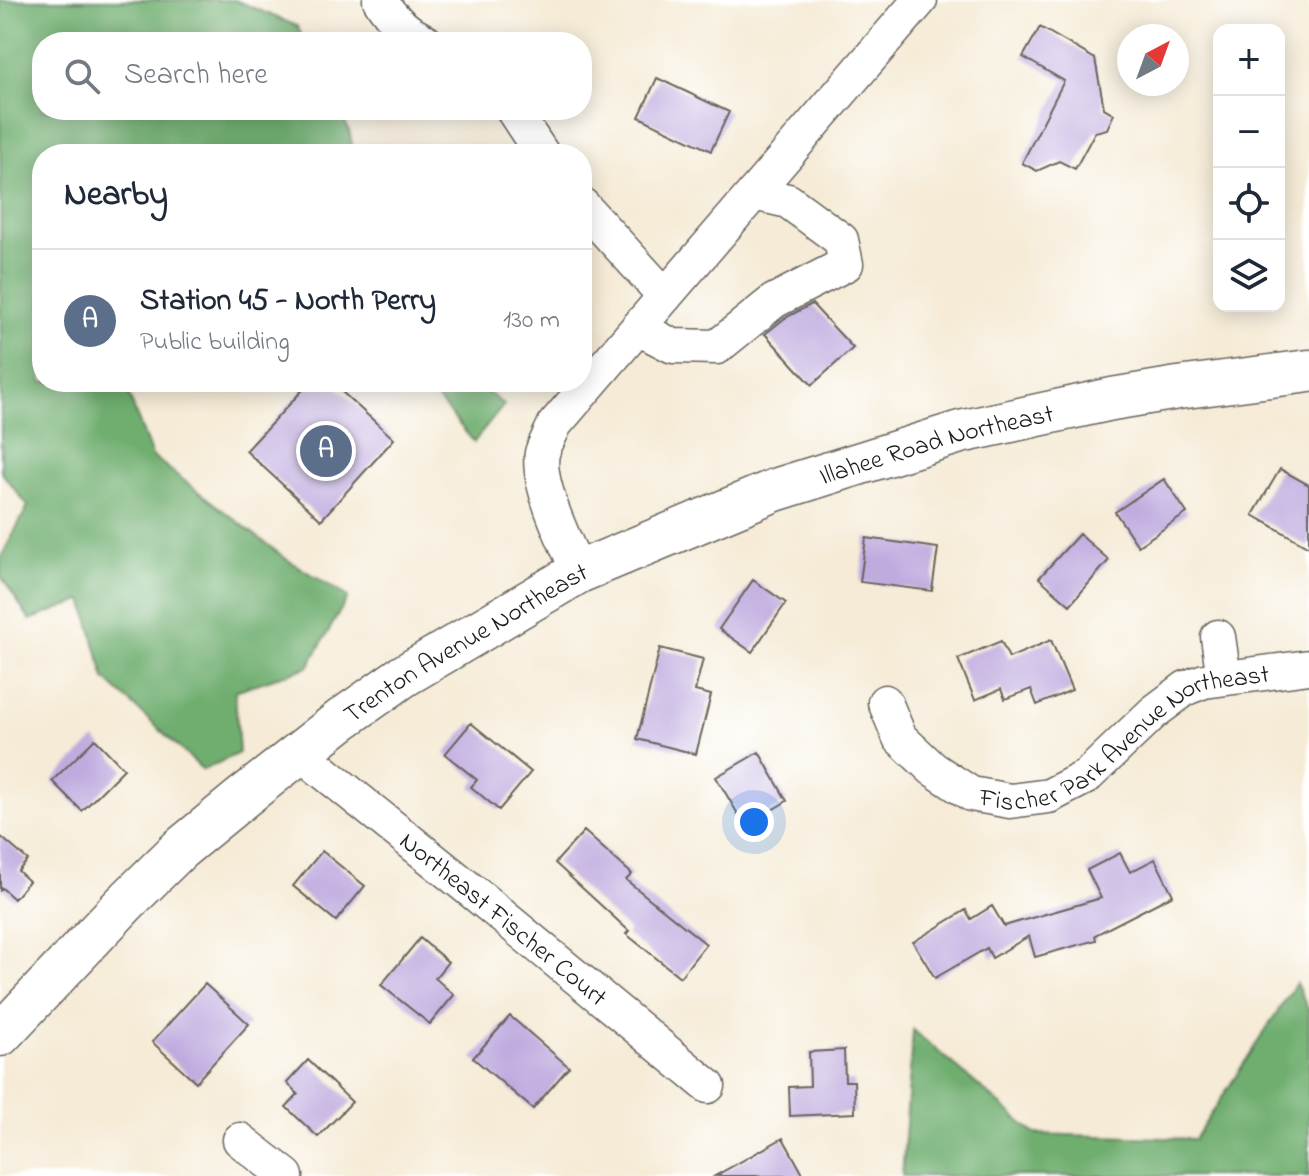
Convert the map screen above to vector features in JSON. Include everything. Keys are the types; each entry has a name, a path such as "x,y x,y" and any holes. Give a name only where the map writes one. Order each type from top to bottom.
{"main road":[{"name":"Illahee Road Northeast","path":"579,572 775,490 960,432 1125,397 1309,371"},
{"name":"Trenton Avenue Northeast","path":"0,1035 180,849 299,752 402,677 579,572"}],"street":[{"path":"380,0 389,16 410,32"},
{"name":"Trenton Avenue Northeast","path":"592,381 920,0"},
{"path":"520,120 535,144"},
{"path":"638,328 673,346 717,347 774,301 846,264 841,240 788,201 754,193"},
{"path":"592,216 665,296"},
{"name":"Trenton Avenue Northeast","path":"579,572 545,490 542,454 555,424 583,392"},
{"path":"1218,637 1224,678"},
{"name":"Fischer Park Avenue Northeast","path":"885,702 900,738 933,769 971,794 1010,801 1049,796 1086,777 1154,712 1186,688 1204,681 1309,667"},
{"name":"Northeast Fischer Court","path":"299,752 708,1086"},
{"path":"240,1140 286,1176"}],"green space":[{"path":"0,0 235,0 297,26 300,32 32,32 32,120 344,120 349,130 352,144 32,144 32,392 128,392 152,456 285,558 348,597 308,667 235,691 239,753 203,770 105,679 83,600 30,620 0,575 0,559 28,506 1,472"},
{"path":"432,392 488,392 504,405 474,442"},
{"path":"1296,983 1309,1011 1309,1176 902,1176 913,1030 1035,1134 1195,1139"}],"building":[{"path":"1040,27 1095,59 1104,108 1114,114 1107,129 1095,132 1075,169 1059,161 1037,171 1022,163 1064,81 1023,57"},
{"path":"657,78 729,112 711,151 639,117"},
{"path":"812,304 853,348 812,385 765,334 785,318"},
{"path":"301,392 342,392 394,439 321,520 246,451"},
{"path":"1280,469 1309,485 1309,547 1253,515"},
{"path":"1164,479 1187,513 1138,546 1115,512"},
{"path":"1079,534 1109,560 1070,605 1039,578"},
{"path":"866,538 938,548 932,591 860,582"},
{"path":"753,580 786,603 752,652 719,629"},
{"path":"1051,640 1072,690 1037,705 1031,689 1005,699 1001,689 975,700 958,659 1001,641 1009,658"},
{"path":"660,648 703,659 695,691 711,695 696,754 637,739"},
{"path":"471,723 531,772 499,810 471,787 477,780 445,754"},
{"path":"95,739 124,769 82,811 52,781"},
{"path":"759,752 787,801 745,826 716,777"},
{"path":"584,831 632,874 626,880 706,944 680,977 626,934 629,931 555,863"},
{"path":"0,836 28,860 18,871 29,881 14,899 2,888 0,890"},
{"path":"322,851 365,886 336,921 293,886"},
{"path":"1120,853 1130,872 1155,859 1173,895 1095,935 1096,940 1035,957 1029,936 992,958 987,948 935,978 913,942 966,910 971,919 992,906 1004,926 1101,898 1087,870"},
{"path":"420,938 448,962 435,978 454,995 430,1024 381,985"},
{"path":"205,984 249,1024 196,1082 152,1042"},
{"path":"510,1016 569,1067 533,1109 473,1058"},
{"path":"844,1050 845,1081 854,1081 855,1113 790,1116 789,1087 810,1086 809,1052"},
{"path":"308,1060 352,1102 318,1137 286,1107 298,1094 287,1083"},
{"path":"783,1138 804,1176 715,1176"}],"place":[{"name":"Station 45 - North Perry","path":"326,451"}]}
